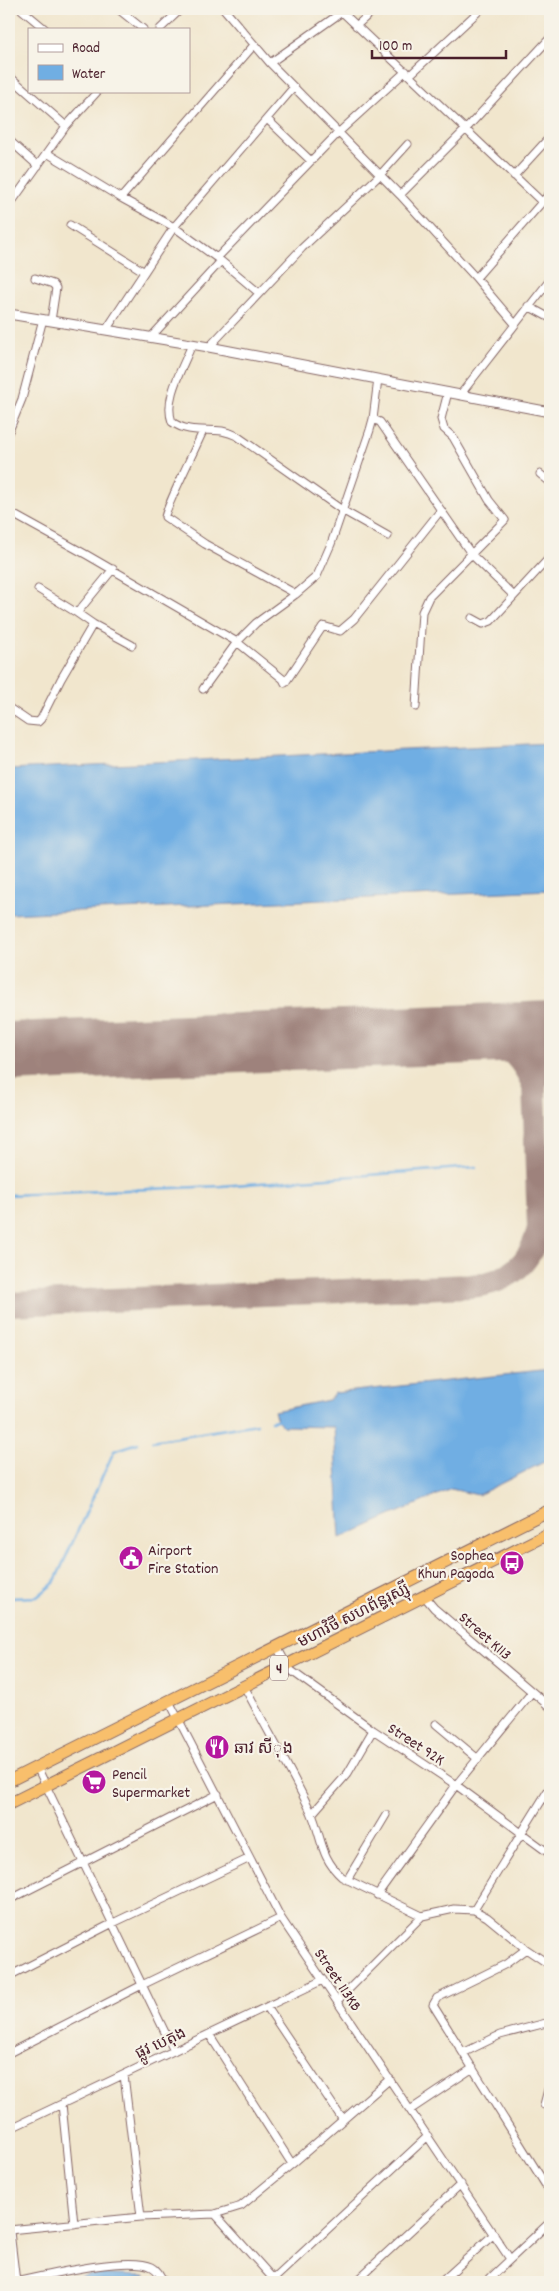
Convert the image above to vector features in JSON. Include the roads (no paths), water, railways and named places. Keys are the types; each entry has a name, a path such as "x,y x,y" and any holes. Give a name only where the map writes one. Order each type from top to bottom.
{"highway":[{"name":"មហាវិថី សហព័ន្ធរុស្ស៊ី","path":"9,1781 548,1511"},
{"name":"មហាវិថី សហព័ន្ធរុស្ស៊ី","path":"9,1804 550,1533"}],"street":[{"path":"21,9 43,28"},
{"path":"118,9 142,28"},
{"path":"161,28 181,9"},
{"path":"224,9 270,64 400,195 515,324"},
{"path":"356,26 375,9"},
{"path":"151,337 219,259 338,133 481,9"},
{"path":"270,64 341,10 542,202"},
{"path":"400,195 466,129 550,38"},
{"path":"120,198 254,45"},
{"path":"9,76 66,126"},
{"path":"106,330 143,271 174,227 294,87"},
{"path":"10,202 66,126 97,92"},
{"path":"266,119 311,160"},
{"path":"9,140 38,166"},
{"path":"514,176 546,141"},
{"path":"209,347 302,248 380,175 408,144"},
{"path":"46,153 120,198 174,227 219,259 259,293"},
{"path":"476,278 550,193"},
{"path":"70,225 143,271"},
{"path":"9,431 22,398 56,288 53,284 35,278"},
{"path":"460,395 550,280"},
{"path":"528,306 550,318"},
{"path":"9,314 209,347 550,412"},
{"path":"192,344 172,393 170,418 177,425 203,431 222,431 238,436 342,510 388,536"},
{"path":"203,689 237,642 256,623 317,576 331,544 373,419 378,379"},
{"path":"416,707 422,612 429,597 505,520 489,500 453,437 444,429 441,419 448,392"},
{"path":"373,419 380,422 472,554 514,596"},
{"path":"203,431 178,488 164,512 165,516 205,544 296,594"},
{"path":"540,474 550,482"},
{"path":"9,512 237,642 283,678 285,683 321,627 325,625 340,631 354,619 441,510"},
{"path":"472,618 483,624 490,621 550,557"},
{"path":"77,613 113,570"},
{"path":"38,590 93,624 132,645"},
{"path":"9,708 28,721 38,722 93,624"},
{"path":"548,1511 550,1524"},
{"name":"Street K113","path":"424,1596 550,1707"},
{"name":"Street 92K","path":"277,1647 289,1669 373,1730 456,1785 550,1854"},
{"path":"244,1686 312,1814 325,1857 333,1868 347,1880 422,1916"},
{"path":"377,1894 456,1785 532,1692"},
{"name":"Street 113KB","path":"169,1700 281,1918 510,2258"},
{"path":"436,1724 478,1759"},
{"path":"312,1814 348,1772 373,1730"},
{"path":"37,1767 174,2051"},
{"path":"474,1910 550,1787"},
{"path":"9,1900 218,1794"},
{"path":"347,1880 386,1815"},
{"path":"9,1976 113,1923 250,1858"},
{"path":"337,2001 422,1916 454,1909 474,1910 488,1917 526,1949 550,1965"},
{"path":"9,2053 142,1985 281,1918"},
{"path":"526,1949 506,1964 437,1998 434,2002 472,2068 550,2192"},
{"name":"ផ្លូវ បេតុង","path":"9,2130 323,1980"},
{"path":"267,2007 343,2120"},
{"path":"463,2053 500,2035 550,2022"},
{"path":"209,2034 292,2164"},
{"path":"410,2110 472,2068"},
{"path":"124,2075 141,2217"},
{"path":"163,2282 159,2272 148,2265 116,2264 15,2282 10,2255 9,2231 141,2217 215,2214 241,2206 390,2079"},
{"path":"544,2105 550,2082"},
{"path":"62,2104 74,2224"},
{"path":"215,2214 274,2281 428,2136"},
{"path":"355,2282 461,2184"},
{"path":"486,2282 550,2222"},
{"path":"441,2282 494,2234"}],"water":[{"path":"550,743 550,890 9,914 9,769"},
{"path":"550,1370 550,1459 478,1495 451,1489 340,1538 334,1427 283,1426 277,1420 274,1411 329,1400 335,1393"},
{"path":"90,2274 145,2276 146,2282 63,2282"}],"waterway":[{"path":"9,1195 221,1186 476,1167"},
{"path":"271,1421 277,1420"},
{"path":"152,1441 257,1424"},
{"path":"9,1598 37,1597 54,1583 114,1451 138,1443"}],"place":[{"name":"Airport Fire Station","path":"131,1558"},
{"name":"Sophea Khun Pagoda","path":"512,1563"},
{"name":"ឆាវ សីុង","path":"217,1747"},
{"name":"Pencil Supermarket","path":"94,1782"}]}
